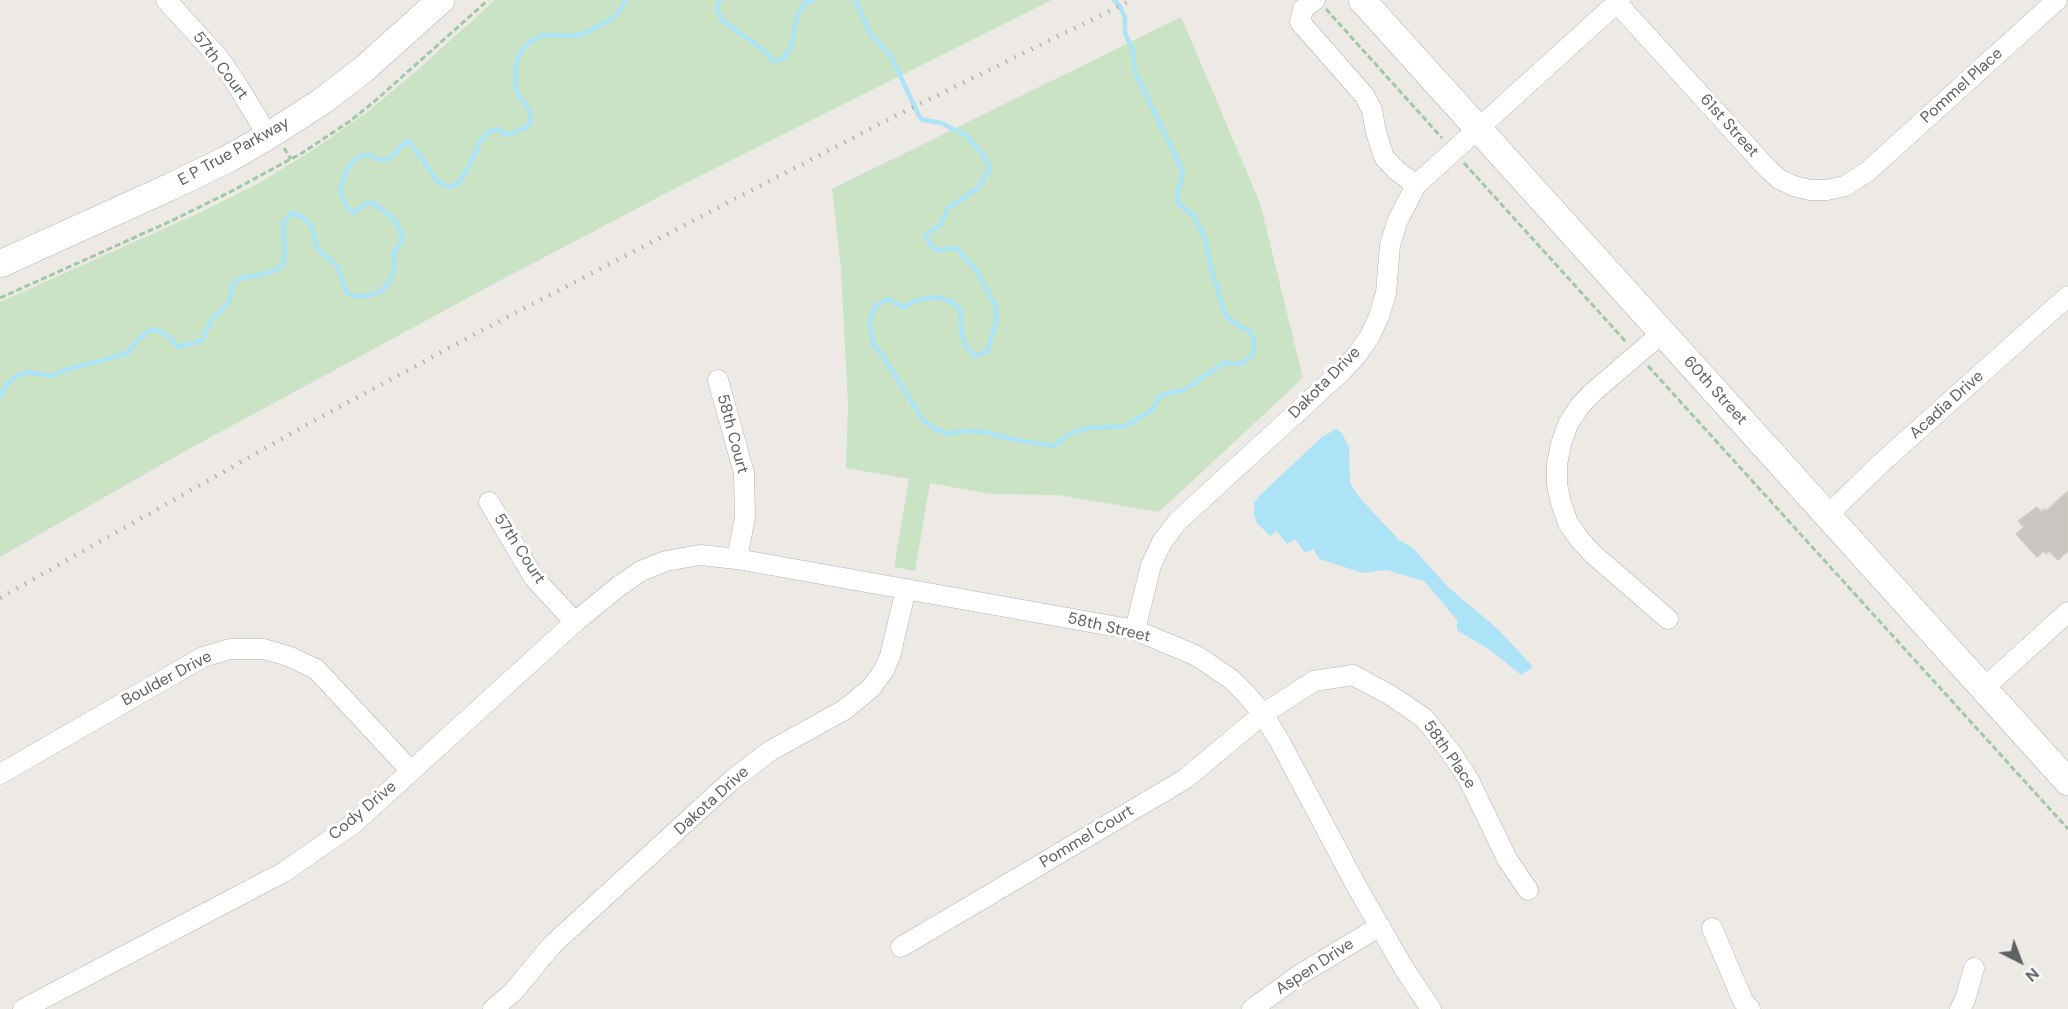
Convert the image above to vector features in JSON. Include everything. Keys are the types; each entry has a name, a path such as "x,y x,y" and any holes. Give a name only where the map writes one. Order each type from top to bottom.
{"main road":[{"name":"E P True Parkway","path":"0,264 170,188 268,136 321,102 364,69 441,0"},
{"name":"60th Street","path":"1362,0 2068,782"}],"street":[{"name":"57th Court","path":"166,0 223,65 268,136"},
{"name":"Pommel Place","path":"1867,172 2057,0"},
{"name":"Dakota Drive","path":"1135,630 1151,565 1162,542 1177,522 1342,371 1370,336 1386,292 1390,245 1397,222 1416,185 1619,1"},
{"name":"61st Street","path":"1619,1 1779,179 1802,188 1827,190 1845,186 1867,172"},
{"path":"1320,4 1303,9 1300,21 1364,95 1372,110 1384,157 1397,171 1416,185"},
{"name":"Acadia Drive","path":"1827,516 1879,465 2068,296"},
{"path":"1662,333 1579,407 1568,424 1561,444 1557,464 1557,484 1560,503 1568,523 1580,540 1594,555 1668,619"},
{"name":"58th Court","path":"718,380 744,473 745,517 737,559"},
{"name":"57th Court","path":"489,502 534,578 575,622"},
{"name":"58th Street","path":"666,561 700,555 737,559 906,589 1135,630 1197,656 1231,679 1263,714 1405,970 1431,1009"},
{"name":"Cody Drive","path":"23,1009 284,872 353,824 575,622 619,586 641,572 666,561"},
{"name":"Dakota Drive","path":"493,1009 513,992 552,945 732,780 770,751 844,710 871,688 884,670 890,656 906,589"},
{"path":"1984,688 2068,612"},
{"name":"Boulder Drive","path":"0,774 203,657 230,649 264,649 288,656 315,669 411,771"},
{"name":"58th Place","path":"1263,714 1314,681 1353,675 1399,701 1424,718 1452,754 1470,782 1507,859 1528,890"},
{"name":"Pommel Court","path":"901,946 1185,778 1263,714"},
{"name":"Aspen Drive","path":"1252,1009 1299,975 1380,926"},
{"path":"1712,928 1743,1001 1750,1009"},
{"path":"1960,1009 1965,1000 1974,968"}],"path":[{"path":"1320,4 1441,136"},
{"path":"1467,166 1630,346"},
{"path":"1646,363 2068,829"}],"green space":[{"path":"495,0 1052,0 680,186 499,281 189,449 0,557 0,302 199,213 259,183 316,148 371,109"},
{"path":"1181,17 1260,203 1303,378 1159,512 1057,495 992,494 930,483 915,571 894,567 909,479 846,468 848,404 841,270 832,189"}],"water":[{"path":"1336,429 1342,433 1349,447 1350,483 1359,497 1399,540 1412,547 1449,588 1499,630 1533,667 1521,675 1493,652 1457,630 1457,620 1424,581 1386,570 1363,573 1319,559 1313,549 1305,553 1295,539 1287,544 1277,531 1270,536 1257,523 1254,503 1259,496 1322,437"}],"building":[{"path":"2068,491 2068,551 2058,560 2049,551 2046,554 2044,551 2037,557 2016,534 2024,527 2018,521 2037,507 2041,512 2044,509 2046,511"}],"waterway":[{"path":"0,396 6,385 15,377 27,372 52,376 65,370 127,353 152,329 166,334 178,347 201,341 212,319 230,301 232,287 238,279 268,273 281,267 285,257 283,223 291,213 303,217 312,226 317,248 338,267 346,292 355,296 368,296 379,292 392,276 395,264 394,252 402,240 400,230 394,219 375,204 367,203 354,213 348,209 340,190 348,167 359,156 369,155 385,160 393,156 409,141 438,182 448,187 458,184 480,142 489,132 498,129 507,135 525,128 531,122 531,115 515,86 516,64 526,45 541,35 574,36 587,32 613,18 620,11 625,0"},
{"path":"720,0 717,7 721,20 761,48 774,61 783,59 791,47 797,16 805,3 814,0"},
{"path":"855,0 871,35 891,56 919,116 923,120 941,123 966,135 983,155 990,169 978,188 948,208 941,224 925,236 935,250 956,248 976,270 996,306 996,322 987,352 975,356 965,345 961,330 960,309 950,301 935,297 918,300 903,307 889,299 875,306 870,324 873,344 923,420 935,429 948,434 961,431 986,432 1054,446 1071,433 1088,428 1126,426 1152,410 1161,395 1184,390 1224,363 1241,364 1253,354 1254,341 1250,331 1233,322 1225,314 1211,268 1205,238 1194,216 1178,203 1178,190 1183,175 1135,72 1133,51 1125,33 1125,18 1114,0"}],"railway":[{"path":"0,598 317,419 494,324 893,117 1132,0"}]}
